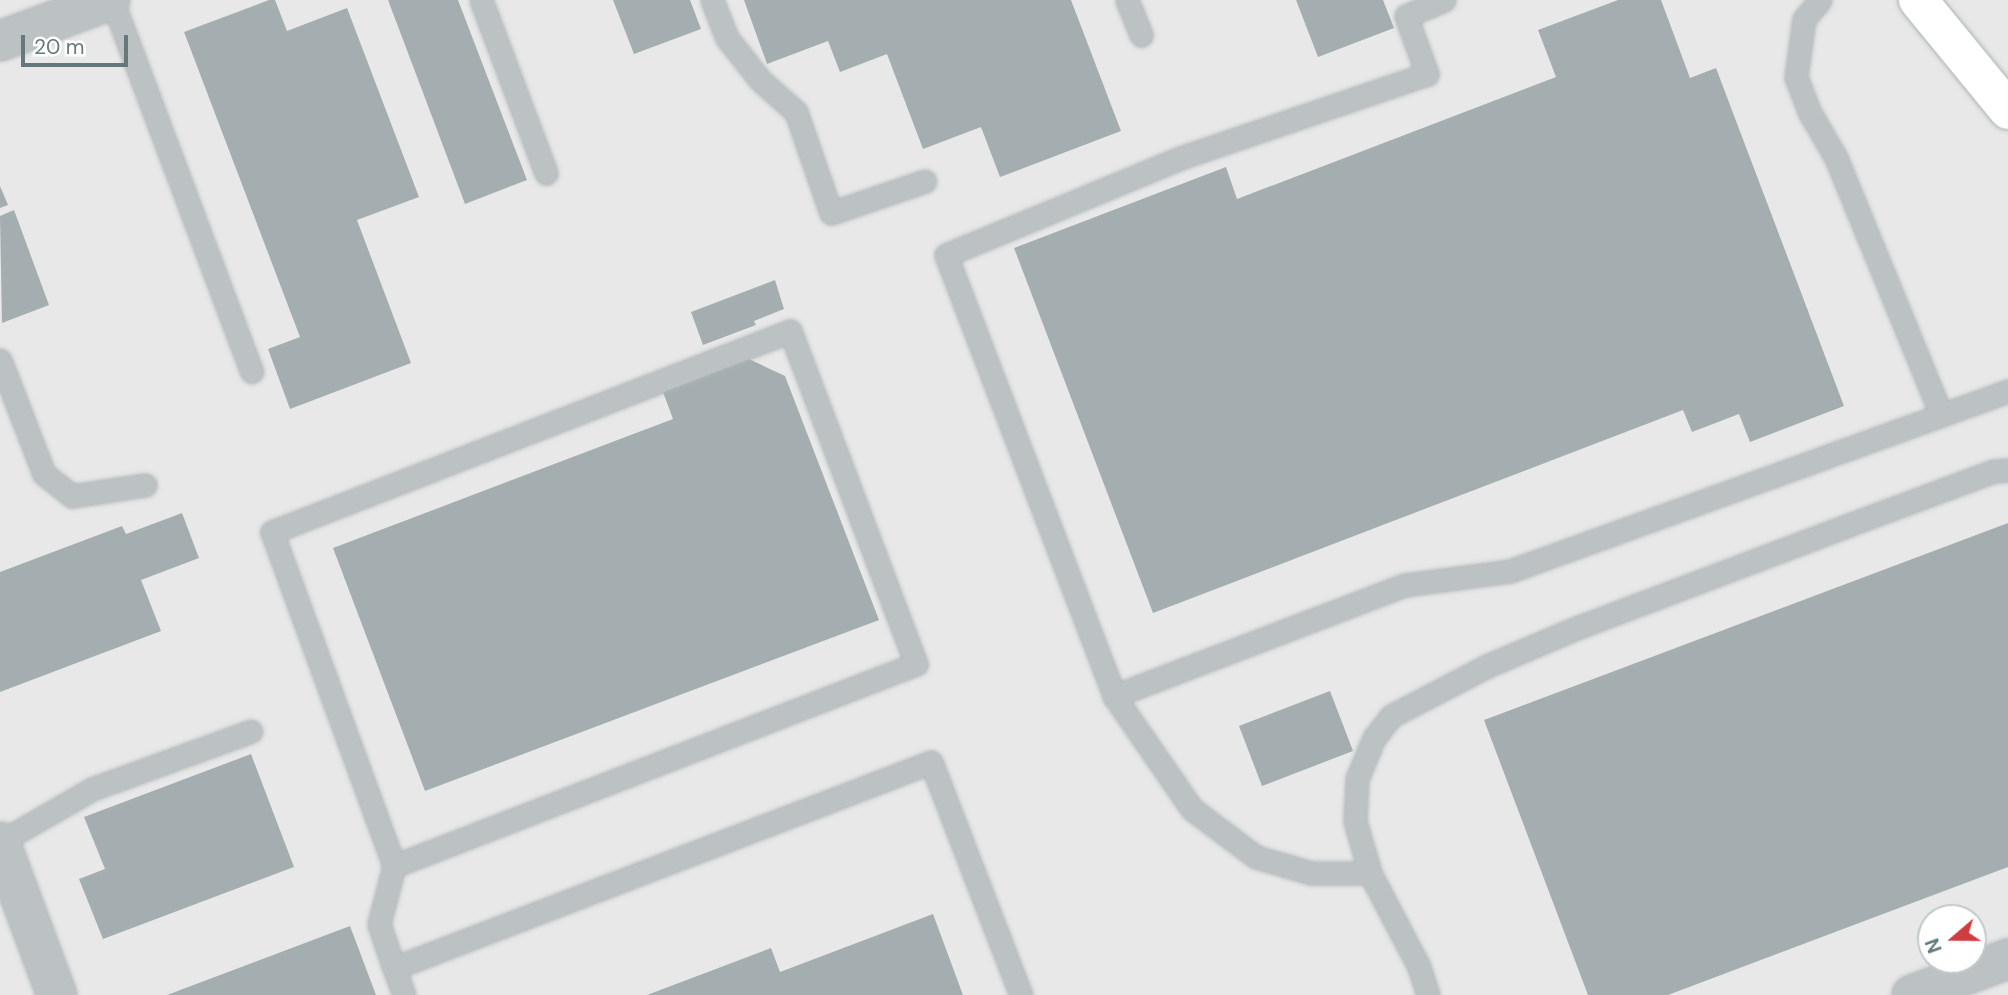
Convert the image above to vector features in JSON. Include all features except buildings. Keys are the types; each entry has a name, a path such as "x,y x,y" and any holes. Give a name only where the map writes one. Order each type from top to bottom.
{"main road":[{"path":"1918,0 2008,110"}],"street":[{"path":"0,41 111,0"},
{"path":"0,842 57,995"},
{"path":"1919,994 2008,959"}],"lane":[{"path":"111,0 253,372"},
{"path":"481,0 547,173"},
{"path":"712,0 727,38 761,81 796,112 831,212 925,181"},
{"path":"1127,0 1141,35"},
{"path":"1370,873 1311,873 1256,857 1192,809 1114,696 946,255 1178,159 1427,74 1406,16 1444,0"},
{"path":"1820,0 1804,19 1796,76 1810,113 1836,158 1941,414"},
{"path":"394,866 916,664 790,331 272,532 394,866 379,924 404,995"},
{"path":"0,360 44,474 72,496 145,485"},
{"path":"1114,696 1405,585 1510,572 2008,391"},
{"path":"1428,995 1418,965 1370,873 1355,821 1357,779 1374,738 1391,716 1487,666 1579,627 1994,471 2008,470"},
{"path":"0,842 92,789 251,731"},
{"path":"394,968 931,762 1021,995"}],"shaded area":[{"path":"0,0 2008,0 2008,995 0,995"}]}
